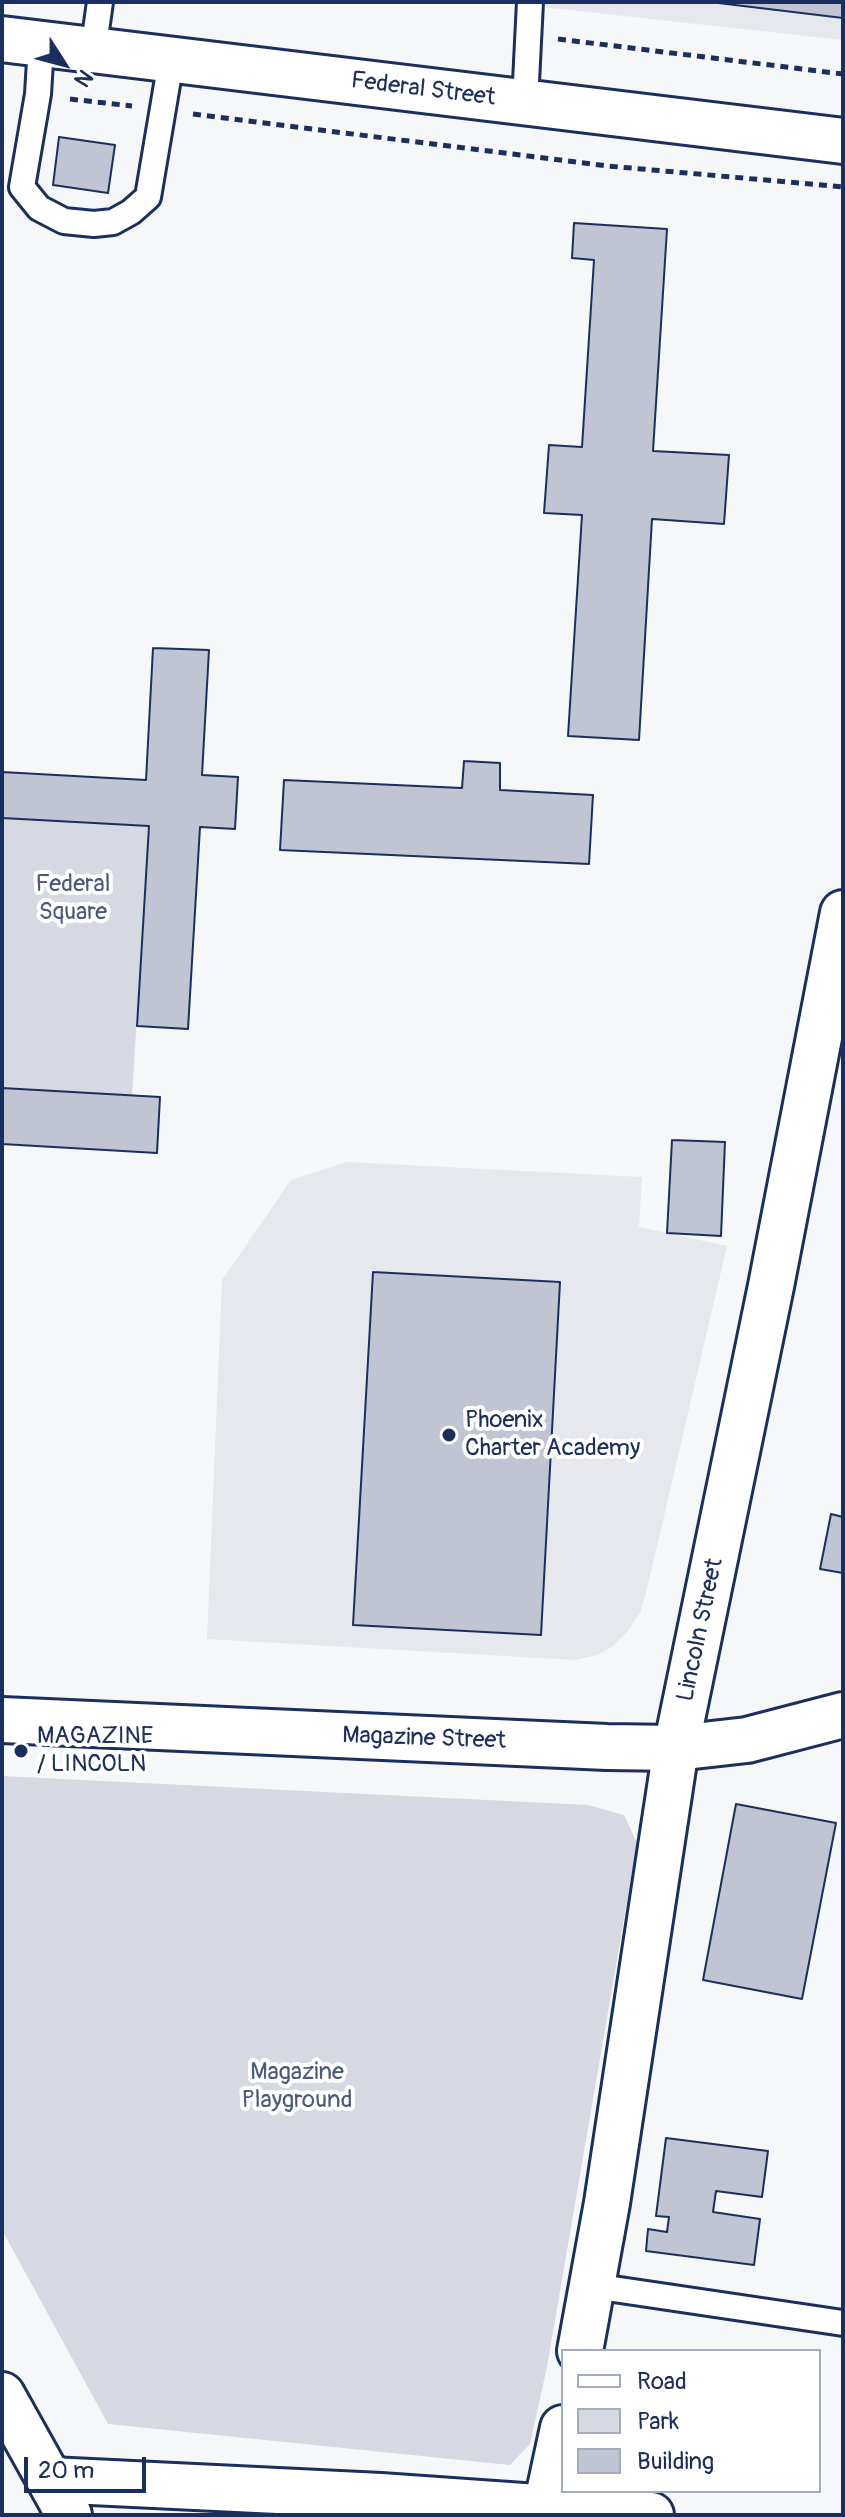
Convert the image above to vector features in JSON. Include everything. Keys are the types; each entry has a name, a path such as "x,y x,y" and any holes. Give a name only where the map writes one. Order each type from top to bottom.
{"street":[{"name":"Federal Street","path":"22,42 843,141"},
{"name":"Lincoln Street","path":"580,2349 593,2286 676,1748 760,1346 843,913"},
{"name":"Magazine Street","path":"2,1720 676,1748 747,1740 843,1715"},
{"path":"2,2395 60,2498 381,2496 651,2515"},
{"path":"546,2507 561,2437"}],"lane":[{"path":"93,52 100,2"},
{"path":"525,102 530,2"},
{"path":"22,42 38,94 22,187 39,208 64,221 113,222 148,197 171,61"},
{"path":"593,2286 843,2323"}],"path":[{"path":"528,37 843,74"},
{"path":"38,94 608,166 843,187"}],"shaded area":[{"path":"496,2 843,2 843,40"},
{"name":"Phoenix Charter Academy","path":"347,1162 642,1177 639,1227 727,1246 640,1613 613,1646 598,1655 575,1660 207,1639 222,1280 291,1180"}],"green space":[{"name":"Federal Square","path":"2,818 149,826 132,1096 2,1088"},
{"name":"Magazine Playground","path":"2,1776 588,1805 624,1815 637,1843 547,2367 530,2444 510,2465 108,2424 2,2230"}],"building":[{"path":"710,2 843,2 843,18"},
{"path":"59,137 115,145 108,193 53,185"},
{"path":"574,223 667,229 653,451 729,455 724,524 652,519 639,740 568,736 582,515 544,513 549,445 582,447 594,260 572,258"},
{"path":"153,648 209,650 202,775 238,777 235,829 200,827 188,1029 137,1026 149,826 2,818 2,772 146,780"},
{"path":"464,761 500,763 500,790 593,795 589,864 280,850 284,780 462,788"},
{"path":"2,1088 160,1097 157,1153 2,1144"},
{"path":"672,1140 725,1142 721,1236 667,1233"},
{"path":"373,1272 560,1282 541,1635 353,1625"},
{"path":"831,1514 843,1517 843,1573 820,1569"},
{"path":"736,1804 836,1823 802,1999 703,1980"},
{"path":"666,2138 768,2151 762,2197 716,2191 713,2212 760,2219 754,2265 646,2251 648,2229 667,2232 669,2217 656,2216"}],"place":[{"name":"Phoenix Charter Academy","path":"449,1435"},
{"name":"MAGAZINE / LINCOLN","path":"21,1751"}]}
